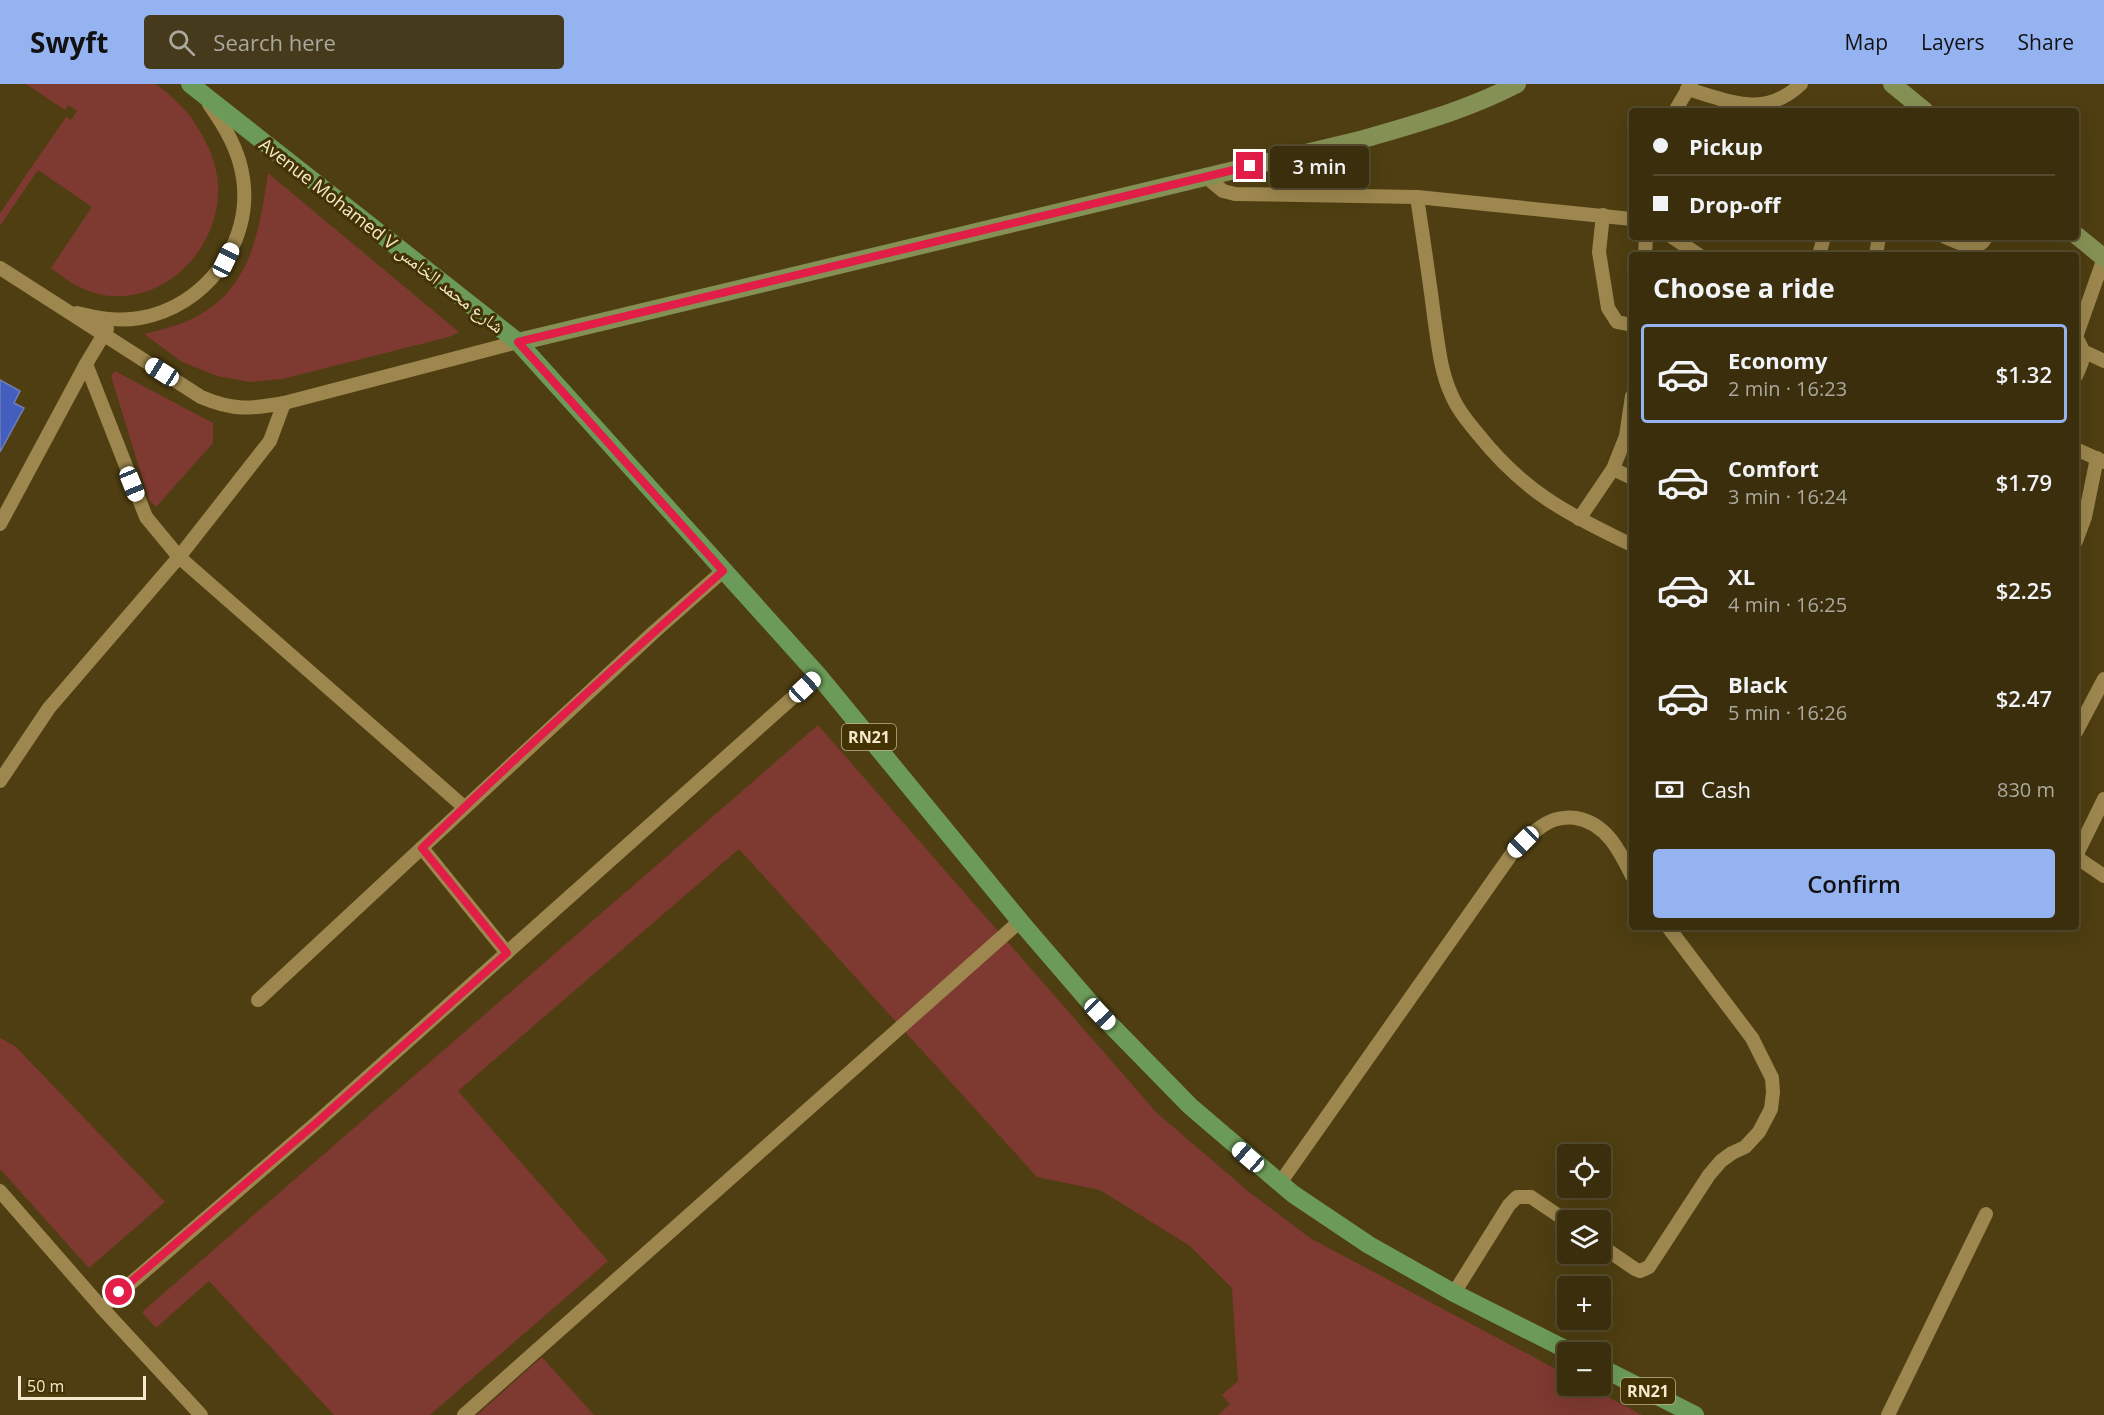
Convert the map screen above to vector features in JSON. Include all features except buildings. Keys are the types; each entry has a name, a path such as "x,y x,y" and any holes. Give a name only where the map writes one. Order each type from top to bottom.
{"main road":[{"path":"518,342 1364,139 1475,105 1518,84"},
{"path":"1892,84 1916,108"},
{"name":"Avenue Mohamed V شارع محمد الخامس","path":"195,89 518,342 818,675 1020,921 1100,1014 1190,1106 1280,1183 1369,1245 1454,1293 1557,1345"},
{"path":"2079,237 2104,258"},
{"name":"RN21","path":"1611,1373 1695,1415"}],"street":[{"path":"1677,108 1689,86 1735,102 1759,105 1782,99 1801,84"},
{"path":"53,302 77,313 98,318 118,320 161,313 181,304 198,291 214,277 226,260 236,240 241,221 244,199 243,178 238,157 220,119 195,89"},
{"path":"1205,176 1223,191 1235,194 1417,197 1629,219"},
{"path":"1417,197 1442,364 1452,396 1472,427 1512,473 1538,494 1579,519 1629,544"},
{"path":"1603,215 1599,252 1608,308 1617,322 1629,324"},
{"path":"1676,240 1694,252"},
{"path":"1954,240 1977,246 1984,240"},
{"path":"2079,329 2104,258"},
{"path":"0,268 201,397 222,406 250,409 284,403 518,342"},
{"path":"0,524 103,334 118,320"},
{"path":"2079,342 2084,351 2084,359 2079,370"},
{"path":"2084,351 2104,361"},
{"path":"86,364 146,517 179,557 464,807"},
{"path":"0,781 49,708 179,557 270,441 284,403"},
{"path":"1579,519 1612,469 1626,436 1629,416"},
{"path":"2079,450 2100,460 2079,533"},
{"path":"1612,469 1629,477"},
{"path":"258,1000 464,807 723,571"},
{"path":"102,1308 306,1131 818,675"},
{"path":"2079,726 2104,679"},
{"path":"2079,851 2104,799"},
{"path":"1280,1183 1513,852 1532,832 1551,820 1569,817 1587,820 1600,828 1613,842 1629,871"},
{"path":"422,848 507,953"},
{"path":"2079,859 2104,876"},
{"path":"464,1415 1020,921"},
{"path":"1611,1253 1635,1269 1649,1268 1709,1175 1726,1157 1754,1140 1771,1109 1772,1078 1752,1038 1670,930"},
{"path":"0,1191 102,1308 201,1415"},
{"path":"1454,1293 1509,1204 1518,1197 1531,1197 1557,1215"},
{"path":"1888,1415 1986,1214"}],"shaded area":[{"path":"26,84 154,84 168,93 191,117 213,159 218,192 215,217 205,241 191,262 172,278 150,290 125,296 98,294 73,284 51,268 92,207 38,170 0,226 0,213 66,117 71,120 77,111 68,105 65,110"},
{"path":"268,173 459,332 449,337 282,379 250,382 217,376 182,362 144,334 180,324 203,312 222,298 236,281 254,242"},
{"path":"115,371 213,423 213,443 156,507 149,500 111,376"},
{"path":"818,725 1157,1113 1248,1191 1310,1238 1557,1370 1557,1396 1607,1396 1642,1415 1218,1415 1230,1404 1222,1395 1238,1381 1232,1288 1190,1246 1100,1190 1037,1177 739,849 458,1091 608,1261 430,1415 334,1415 209,1281 156,1328 142,1312"},
{"path":"0,1038 15,1046 165,1202 89,1268 0,1169"},
{"path":"542,1357 594,1415 477,1415"}],"route":[{"path":"119,1292 315,1124 507,953 422,848 723,571 518,342 1250,166"}]}
